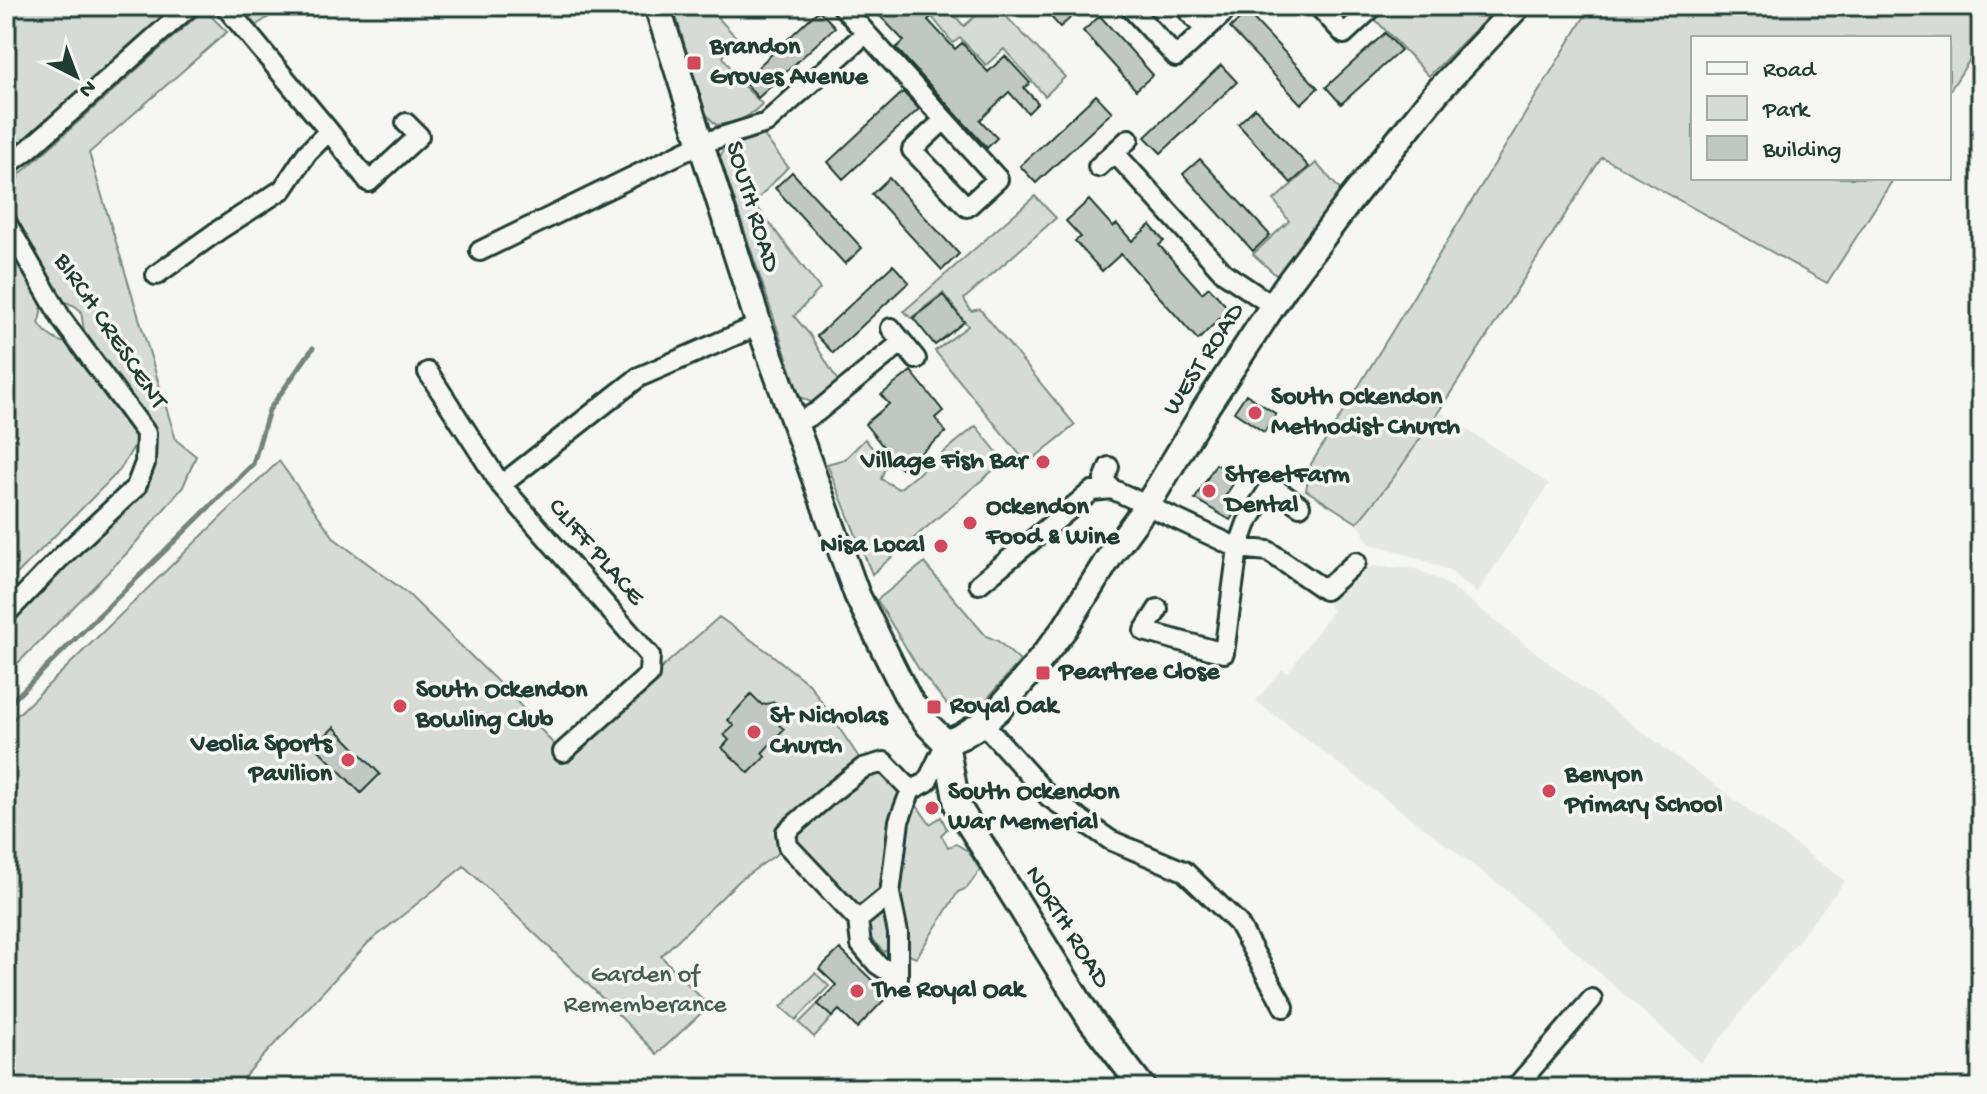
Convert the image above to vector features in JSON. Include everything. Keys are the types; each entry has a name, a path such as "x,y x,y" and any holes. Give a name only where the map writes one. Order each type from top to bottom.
{"main road":[{"name":"SOUTH ROAD","path":"657,6 759,325 857,595 908,698 946,743"},
{"name":"WEST ROAD","path":"946,743 983,723 1015,692 1057,638 1148,504 1207,406 1273,306 1352,198 1437,92 1518,6"},
{"name":"NORTH ROAD","path":"946,743 957,805 1090,1019 1143,1088"}],"street":[{"path":"6,166 190,6"},
{"path":"225,6 369,182 419,136 406,123"},
{"path":"842,6 998,179 967,207 912,150 944,120"},
{"path":"1129,6 1176,57 1231,6"},
{"path":"1184,6 1205,30"},
{"path":"1318,6 1344,34 1374,6"},
{"path":"480,251 702,143 766,123 866,33"},
{"path":"156,275 283,189 307,153 329,131"},
{"path":"1098,167 1129,139"},
{"path":"1114,152 1224,273 1273,306"},
{"name":"BIRCH CRESCENT","path":"6,222 63,321 146,433 145,463 136,487 6,614"},
{"path":"501,485 639,377 759,325"},
{"path":"795,424 817,412 896,335 916,359"},
{"name":"CLIFF PLACE","path":"428,372 501,485 650,656 649,675 563,752"},
{"path":"1109,467 1104,480 1112,489 1238,548 1268,551 1325,590 1356,562"},
{"path":"1158,609 1144,631 1224,653 1238,548 1247,523 1271,486 1300,506"},
{"path":"979,584 1092,491 1112,489"},
{"path":"983,723 1049,797 1110,840 1184,871 1238,923 1284,1007"},
{"path":"911,790 884,762 863,768 786,832 788,846 858,920 861,945 877,964 898,978 898,933 890,894 899,821 911,790 927,782 946,743"},
{"path":"858,920 890,894"},
{"path":"1515,1088 1592,999"}],"shaded area":[{"path":"1439,411 1549,484 1477,593 1449,570 1370,544 1357,523 1392,480"},
{"name":"Benyon Primary School","path":"1373,566 1417,569 1450,586 1553,666 1845,881 1701,1063 1506,890 1256,701 1282,669 1288,673 1333,610 1327,604 1353,572"}],"green space":[{"path":"6,6 182,6 12,155 6,153"},
{"path":"227,6 286,6 247,31"},
{"path":"673,6 707,6 736,37 723,57 741,83 762,104 751,114 716,125 705,113"},
{"path":"933,6 946,6 964,26 987,6 996,6 1065,77 1045,96 1004,49 986,65 960,38 953,43 933,18 938,12"},
{"path":"1379,6 1499,6 1429,76 1370,14"},
{"path":"1591,6 1974,6 1981,10 1981,42 1951,89 1951,36 1691,36 1691,180 1893,180 1827,283 1602,157 1439,411 1392,480 1357,523 1306,490 1311,464"},
{"path":"199,14 210,15 227,32 89,153 176,440 196,456 183,487 127,553 6,675 6,619 134,501 147,484 155,466 149,430 85,338 81,311 61,300 13,211 13,187 20,174"},
{"path":"762,133 788,167 754,203 820,289 794,316 810,335 839,383 815,404 800,397 720,157 726,145"},
{"path":"1316,163 1343,193 1278,277 1253,254 1289,221 1274,200"},
{"path":"1035,196 1056,218 964,299 971,311 980,309 1075,425 1033,459 1020,455 935,351 968,326 943,293 911,318 904,311"},
{"path":"6,229 43,300 39,323 53,338 73,345 140,436 120,470 6,585"},
{"path":"976,426 1004,461 872,574 827,464 845,459 865,439 886,465 881,479 899,489"},
{"name":"Garden of Rememberance","path":"279,461 335,539 407,593 512,696 569,762 574,749 719,617 810,685 860,759 784,823 784,849 740,880 661,956 709,1006 657,1054 464,866 368,943 234,1088 6,1088 6,726"},
{"path":"924,563 986,636 998,641 1020,661 979,708 953,712 920,671 877,600"},
{"path":"883,769 902,786 889,847 887,886 866,911 854,906 794,845 794,835 860,775"},
{"path":"915,803 930,824 941,817 947,829 941,835 948,847 956,844 968,851 980,870 967,888 958,892 916,958 907,954 900,890 909,815"},
{"path":"884,908 892,948 884,952 868,936 867,927"},
{"path":"815,973 829,986 796,1020 781,1007"},
{"path":"818,1004 832,1017 814,1037 799,1023"}],"building":[{"path":"889,6 943,6 928,20 955,49 962,43 988,72 1005,56 1030,83 1024,88 1038,103 1028,113 1009,92 980,120 997,138 987,148 896,48 904,41 879,15"},
{"path":"1041,6 1068,6 1075,14 1060,27"},
{"path":"819,10 835,27 758,98 743,81"},
{"path":"1247,12 1318,88 1301,104 1230,28"},
{"path":"1100,16 1153,75 1136,90 1083,31"},
{"path":"1385,33 1401,50 1341,104 1326,87"},
{"path":"1221,65 1237,82 1161,153 1145,137"},
{"path":"903,92 919,109 843,179 828,162"},
{"path":"1096,95 1112,112 1036,183 1020,166"},
{"path":"1255,108 1309,167 1291,183 1238,124"},
{"path":"1200,159 1270,235 1253,251 1183,174"},
{"path":"792,172 862,248 845,264 775,188"},
{"path":"889,178 959,254 942,270 872,194"},
{"path":"1089,200 1113,227 1117,224 1132,241 1150,225 1164,241 1159,245 1202,293 1209,287 1229,309 1198,340 1121,254 1102,271 1075,241 1081,237 1066,221"},
{"path":"893,265 909,282 833,353 817,336"},
{"path":"943,295 964,322 935,345 913,318"},
{"path":"911,371 943,411 935,418 946,432 901,469 865,424 889,404 881,395"},
{"name":"South Ockendon Methodist Church","path":"1246,394 1276,414 1264,432 1234,412"},
{"name":"StreetFarm Dental","path":"1216,464 1237,478 1224,498 1238,507 1230,520 1195,499"},
{"name":"St Nicholas Church","path":"751,694 762,705 774,702 782,707 779,725 784,729 762,753 765,757 749,773 722,748 729,740 724,735 734,726 728,720"},
{"name":"Veolia Sports Pavilion","path":"334,727 380,774 361,793 315,746"},
{"name":"The Royal Oak","path":"840,949 888,996 857,1028 839,1010 832,1017 818,1004 836,985 819,969"}],"waterway":[{"path":"6,707 253,464 269,410 313,348"}],"place":[{"name":"Brandon Groves Avenue","path":"694,63"},
{"name":"South Ockendon Methodist Church","path":"1255,413"},
{"name":"Village Fish Bar","path":"1043,462"},
{"name":"StreetFarm Dental","path":"1209,491"},
{"name":"Ockendon Food & Wine","path":"970,523"},
{"name":"Nisa Local","path":"941,546"},
{"name":"Peartree Close","path":"1043,673"},
{"name":"South Ockendon Bowling Club","path":"400,706"},
{"name":"Royal Oak","path":"934,707"},
{"name":"St Nicholas Church","path":"754,732"},
{"name":"Veolia Sports Pavilion","path":"348,760"},
{"name":"Benyon Primary School","path":"1549,791"},
{"name":"South Ockendon War Memerial","path":"932,808"},
{"name":"The Royal Oak","path":"857,991"}]}
